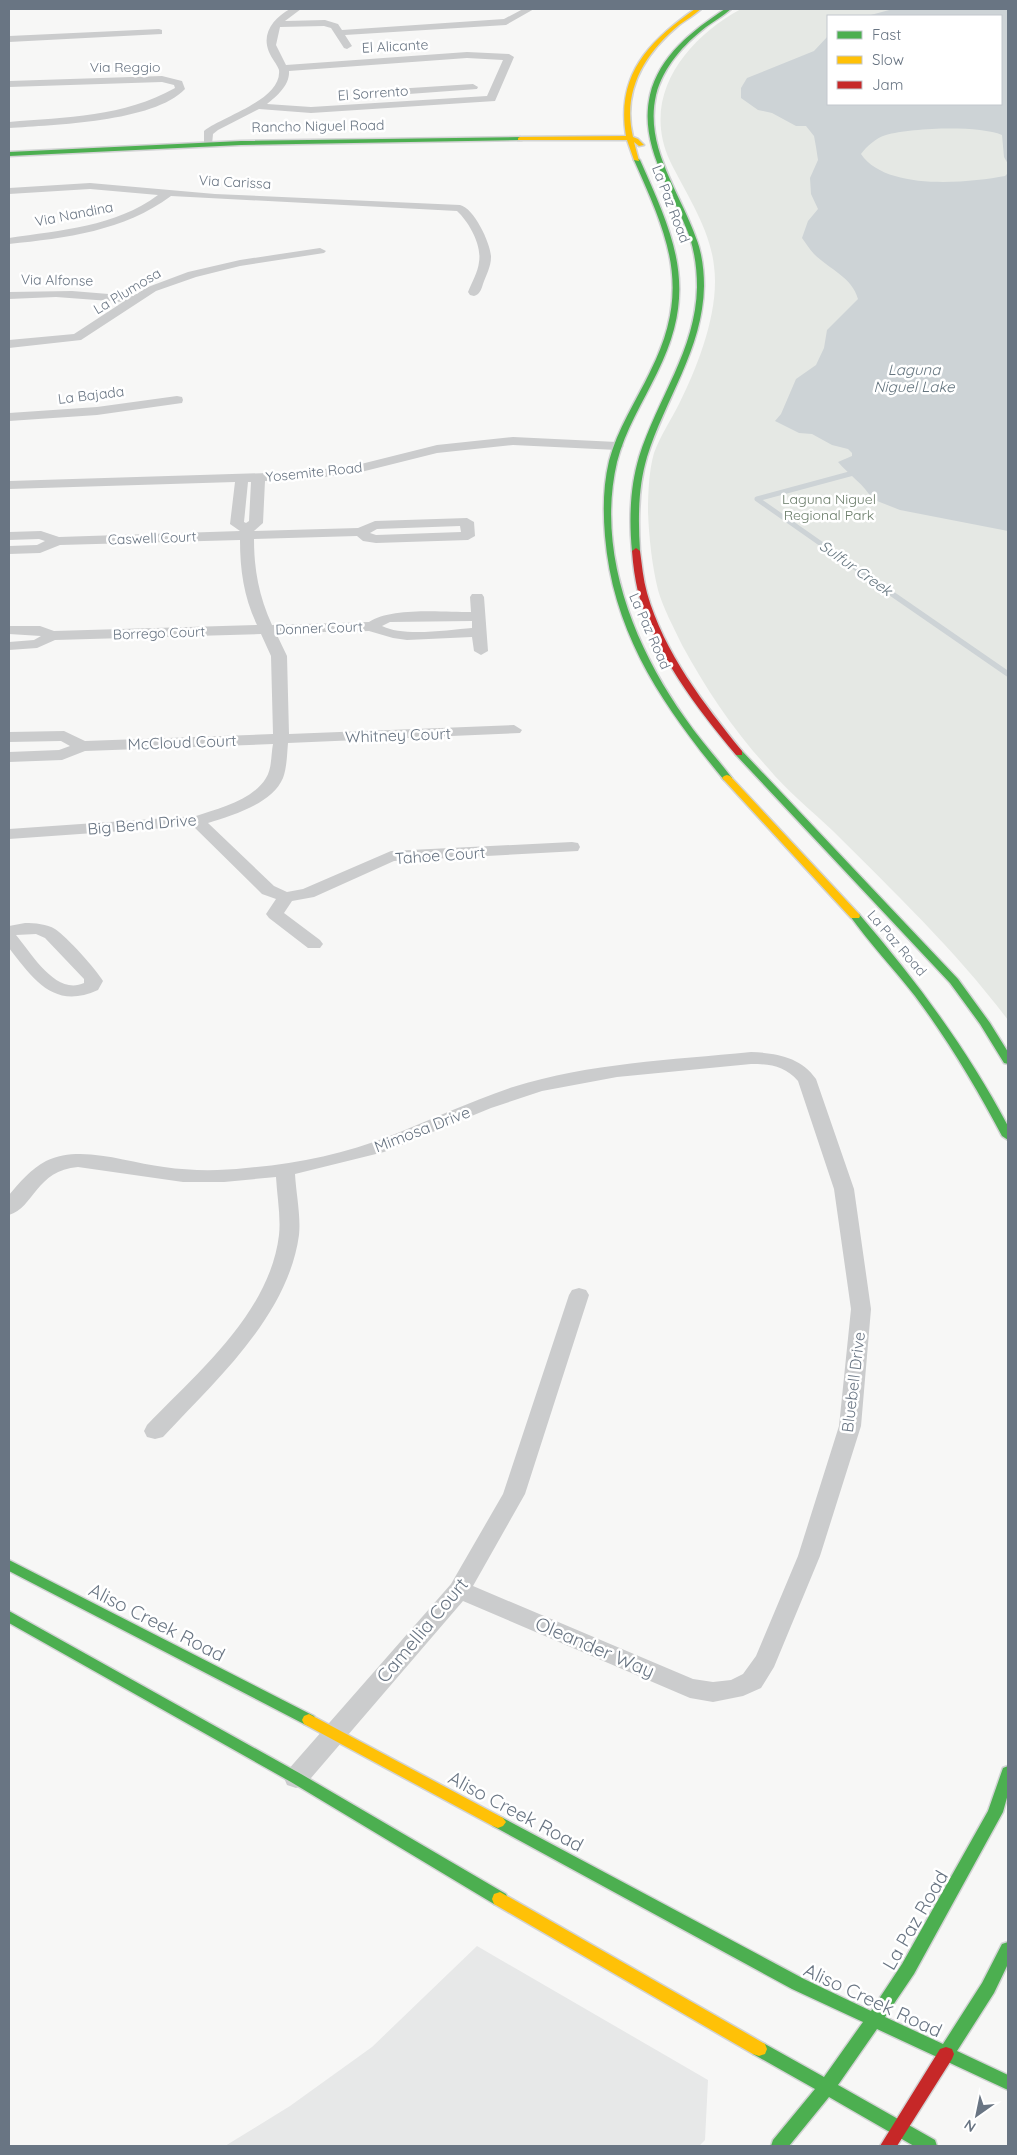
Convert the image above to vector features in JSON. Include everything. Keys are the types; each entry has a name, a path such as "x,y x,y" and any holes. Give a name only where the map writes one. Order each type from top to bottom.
{"main road":[{"name":"La Paz Road","path":"698,9 656,40 634,71 626,102 628,138 668,230 674,251 678,286 671,330 664,352 611,476 607,514 610,558 616,589 626,621 656,682 683,726 710,761 877,942 924,997 959,1046 991,1100 1008,1136"},
{"name":"La Paz Road","path":"728,9 691,35 668,60 650,104 652,136 673,193 681,206 694,237 699,261 701,290 695,329 671,391 642,457 634,521 635,554 647,608 676,671 719,732 954,981 985,1023 1008,1061"},
{"path":"628,138 640,128 640,111 642,106 650,104"},
{"path":"628,138 636,140 643,146 660,185 666,192 673,193"},
{"name":"Rancho Niguel Road","path":"9,154 208,143 628,138"},
{"path":"648,412 658,395 671,391"},
{"path":"622,450 632,440 639,428"},
{"path":"621,514 634,521"},
{"name":"Aliso Creek Road","path":"9,1565 335,1734 798,1984 1008,2083"},
{"path":"9,1616 296,1778 508,1904 899,2130 930,2146"},
{"name":"La Paz Road","path":"779,2146 826,2088 908,1969 995,1812 1008,1772"},
{"path":"888,2146 988,1988 1008,1949"}],"street":[{"path":"208,143 208,133 214,128 258,106 280,85 284,76 284,68 272,46 273,30 276,24 296,9"},
{"path":"340,32 506,22 529,9"},
{"path":"458,11 464,24"},
{"path":"276,24 324,23 335,26 347,46"},
{"path":"9,39 159,32"},
{"name":"El Alicante","path":"284,68 467,55 509,57 497,85"},
{"name":"Via Reggio","path":"9,84 162,79 178,83 180,89 161,100 121,112 87,118 9,125"},
{"path":"401,105 394,88 497,85"},
{"name":"El Sorrento","path":"258,106 311,110 491,99 497,85"},
{"name":"Via Carissa","path":"11,188 90,186 167,194 460,208 466,213 487,251 474,292"},
{"name":"Via Nandina","path":"9,241 99,227 142,212 167,194"},
{"name":"La Plumosa","path":"9,344 77,337 86,333 134,300 171,281 192,274 240,263 320,251"},
{"name":"Via Alfonse","path":"9,295 50,292 79,293 134,300"},
{"name":"La Bajada","path":"9,417 97,411 177,400"},
{"name":"Yosemite Road","path":"9,485 332,474 378,465 437,449 486,443 538,441 622,450"},
{"name":"Big Bend Drive","path":"242,478 237,524 247,532"},
{"name":"Big Bend Drive","path":"9,834 197,821 222,814 248,802 264,791 275,778 281,739 279,656 254,602 247,567 247,532 256,523 258,478"},
{"name":"Caswell Court","path":"9,550 40,549 57,541 247,532 360,532 368,538 376,539 467,522 470,552"},
{"name":"Caswell Court","path":"9,536 41,535 57,541"},
{"path":"477,597 481,650"},
{"name":"Donner Court","path":"267,630 372,626 381,620 390,618 479,616"},
{"name":"Donner Court","path":"372,626 376,630 394,634 480,632"},
{"name":"Borrego Court","path":"9,630 40,630 52,636"},
{"name":"Borrego Court","path":"9,646 37,644 52,636 267,630"},
{"name":"Whitney Court","path":"281,739 514,730"},
{"name":"McCloud Court","path":"9,737 64,736 82,746"},
{"name":"McCloud Court","path":"9,757 62,756 82,746 281,739"},
{"path":"197,821 268,890 286,897 275,914 314,944"},
{"name":"Tahoe Court","path":"286,897 308,893 391,856 572,847"},
{"path":"9,931 32,928 44,930 51,934 91,976 94,981 92,986 78,993 69,993 54,988 9,937"},
{"name":"Mimosa Drive","path":"9,1208 44,1172 56,1165 81,1162 159,1173 225,1176 285,1169 342,1158 385,1144 484,1104 538,1086 595,1075 751,1058 769,1058 786,1062"},
{"name":"Bluebell Drive","path":"734,1689 752,1681 766,1660 809,1556 850,1426 861,1309 844,1189 807,1079 798,1069 786,1062"},
{"path":"155,1431 234,1348 276,1282 289,1234 285,1169"},
{"name":"Camellia Court","path":"296,1778 459,1590 514,1494 579,1295"},
{"name":"Oleander Way","path":"459,1590 690,1688 713,1692 734,1689"}],"shaded area":[{"path":"477,1946 708,2080 705,2140 699,2146 225,2146 290,2106 372,2047"}],"green space":[{"name":"Laguna Niguel Regional Park","path":"741,9 1008,9 1008,1020 924,922 833,831 783,785 756,754 721,709 691,661 669,618 658,590 652,561 648,522 651,467 656,447 679,404 700,355 711,319 715,283 712,252 708,238 670,161 662,137 661,114 665,92 674,72 686,53 702,36 721,21"}],"water":[{"name":"Laguna Niguel Lake","path":"893,9 1008,9 1008,164 1004,157 1002,135 977,130 927,129 886,135 869,145 861,154 873,166 889,174 928,182 989,179 1005,176 1008,173 1008,531 900,510 872,499 865,489 838,462 852,456 848,449 832,445 812,434 799,433 775,421 781,414 796,379 816,365 824,348 827,330 858,299 851,285 814,254 802,238 808,221 818,209 811,194 810,178 818,160 814,136 806,126 796,126 772,113 758,110 741,98 741,88 747,78 814,51 827,37 827,105 1002,105 1002,15 871,15"}],"waterway":[{"name":"Sulfur Creek","path":"857,472 757,499 887,590"},
{"name":"Sulfur Creek","path":"885,589 1008,674"}],"traffic: fast":[{"path":"636,551 635,504 640,467 650,437 686,357 698,315 700,294 699,266 693,238 662,168 651,132 650,114 653,95 664,68 672,56 692,35 728,9"},
{"path":"9,154 241,143 520,139"},
{"path":"637,160 670,241 674,257 677,292 675,312 663,351 627,425 613,462 608,503 611,561 619,596 630,629 645,661 662,692 682,721 727,778"},
{"path":"739,753 954,981 985,1023 1008,1061"},
{"path":"855,916 939,1021 975,1077 1008,1136"},
{"path":"9,1565 309,1720"},
{"path":"9,1616 296,1778 500,1899"},
{"path":"874,2020 908,1969 995,1812 1008,1772"},
{"path":"498,1822 798,1984 1008,2083"},
{"path":"946,2054 988,1988 1008,1949"},
{"path":"779,2146 826,2088 874,2020"},
{"path":"759,2049 929,2146"}],"traffic: slow":[{"path":"637,160 629,135 626,113 629,92 635,73 646,55 660,39 698,9"},
{"path":"520,139 628,138 636,140 641,145"},
{"path":"727,778 855,916"},
{"path":"309,1720 498,1822"},
{"path":"500,1899 759,2049"}],"traffic: jam":[{"path":"636,551 642,591 661,640 696,698 739,753"},
{"path":"888,2146 946,2054"}]}
